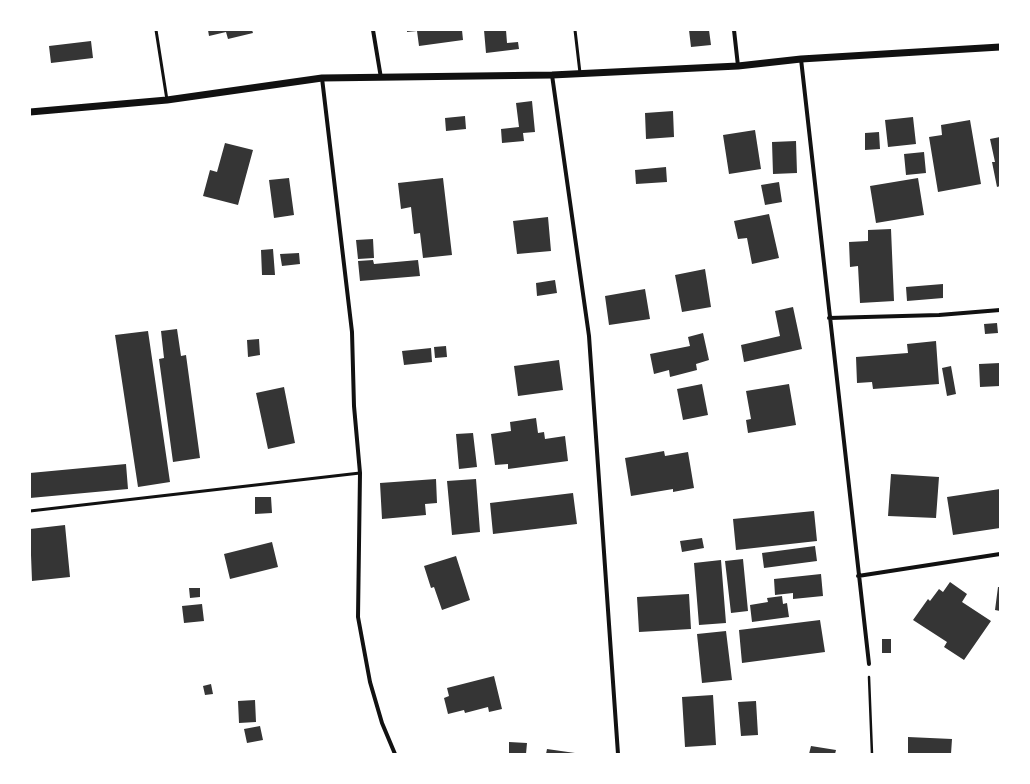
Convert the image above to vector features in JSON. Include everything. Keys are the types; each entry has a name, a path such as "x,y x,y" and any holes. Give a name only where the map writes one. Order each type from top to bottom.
{"street":[{"path":"373,30 381,78"},
{"path":"734,30 738,66"},
{"path":"30,112 167,100 322,78 552,75 738,66 801,60 1000,47"},
{"path":"801,60 869,664"},
{"path":"552,75 589,336 618,754"},
{"path":"322,78 352,332 354,406 360,473 358,617 370,682 382,723 395,754"},
{"path":"829,318 939,315 1000,310"},
{"path":"858,576 1000,554"}],"lane":[{"path":"156,30 167,100"},
{"path":"575,30 580,73"},
{"path":"30,511 360,473"}],"path":[{"path":"869,664 872,754"}],"building":[{"path":"208,30 252,30 253,33 228,39 226,32 209,36"},
{"path":"407,30 462,30 463,40 419,46 417,31 407,32"},
{"path":"484,30 506,30 507,43 518,42 519,49 486,53"},
{"path":"689,30 709,30 711,45 691,47"},
{"path":"91,41 93,58 51,63 49,46"},
{"path":"532,101 535,132 523,133 524,141 502,143 501,129 519,127 516,103"},
{"path":"673,111 674,137 646,139 645,113"},
{"path":"465,116 466,129 446,131 445,118"},
{"path":"913,117 916,144 888,147 885,120"},
{"path":"970,120 981,184 938,192 929,137 942,135 941,125"},
{"path":"755,130 761,169 729,174 723,135"},
{"path":"879,132 880,149 865,150 865,133"},
{"path":"1000,137 1000,186 997,187 992,162 995,162 990,139"},
{"path":"796,141 797,173 773,174 772,142"},
{"path":"225,143 253,150 238,205 203,196 210,170 217,172"},
{"path":"924,152 926,173 906,175 904,154"},
{"path":"666,167 667,182 636,184 635,170"},
{"path":"289,178 294,215 274,218 269,180"},
{"path":"443,178 452,255 423,258 420,233 414,234 411,207 401,209 398,183"},
{"path":"918,178 924,215 876,223 870,186"},
{"path":"779,182 782,202 765,205 761,185"},
{"path":"769,214 779,258 752,264 747,238 738,239 734,221"},
{"path":"548,217 551,251 517,254 513,221"},
{"path":"891,229 894,301 860,303 858,266 850,267 849,242 868,241 868,230"},
{"path":"373,239 374,258 358,259 356,240"},
{"path":"273,249 275,275 262,275 261,250"},
{"path":"299,253 300,264 282,266 280,254"},
{"path":"373,260 374,264 418,260 420,276 360,281 358,261"},
{"path":"705,269 711,307 682,312 675,275"},
{"path":"555,280 557,293 537,296 536,283"},
{"path":"943,284 943,298 907,301 906,287"},
{"path":"645,289 650,319 609,325 605,296"},
{"path":"793,307 802,349 744,362 741,345 780,336 775,311"},
{"path":"997,323 998,333 985,334 984,324"},
{"path":"177,329 181,356 186,355 200,458 173,462 159,359 164,358 161,331"},
{"path":"148,331 170,482 138,487 115,335"},
{"path":"703,333 709,360 696,364 697,370 670,377 669,370 654,374 650,354 690,346 688,337"},
{"path":"259,339 260,355 248,357 247,340"},
{"path":"936,341 939,384 873,389 872,382 857,383 856,357 908,353 907,344"},
{"path":"446,346 447,357 435,358 434,347"},
{"path":"431,348 432,362 404,365 402,351"},
{"path":"559,360 563,390 518,396 514,366"},
{"path":"1000,363 1000,386 980,387 979,364"},
{"path":"951,366 956,394 947,396 942,368"},
{"path":"702,384 708,415 683,420 677,389"},
{"path":"789,384 796,425 748,433 746,420 751,419 746,391"},
{"path":"284,387 295,443 268,449 256,393"},
{"path":"536,418 538,433 544,432 545,439 565,436 568,461 508,469 508,464 495,465 491,434 511,431 510,422"},
{"path":"473,433 477,467 459,469 456,434"},
{"path":"664,451 665,456 688,452 694,488 673,492 673,489 631,496 625,458"},
{"path":"126,464 128,489 30,498 30,473"},
{"path":"891,474 939,477 936,518 888,516"},
{"path":"436,479 437,503 425,504 426,515 382,519 380,483"},
{"path":"476,479 480,532 452,535 447,481"},
{"path":"1000,489 1000,528 953,535 947,497"},
{"path":"573,493 577,524 493,534 490,503"},
{"path":"255,497 271,497 272,513 255,514"},
{"path":"814,511 817,541 736,550 733,519"},
{"path":"65,525 70,577 32,581 30,529"},
{"path":"702,538 704,548 682,552 680,541"},
{"path":"272,542 278,567 230,579 224,554"},
{"path":"815,546 817,561 764,568 762,553"},
{"path":"456,556 470,600 442,610 434,587 431,588 424,566"},
{"path":"743,559 748,611 731,613 725,561"},
{"path":"721,560 726,623 699,625 694,563"},
{"path":"821,574 823,596 793,599 793,593 775,595 774,579"},
{"path":"950,582 967,594 962,602 991,621 964,660 944,647 947,642 913,620 928,599 930,601 939,589 943,592"},
{"path":"998,587 1000,587 1000,611 995,610"},
{"path":"189,588 200,588 200,597 190,598"},
{"path":"689,594 691,629 639,632 637,597"},
{"path":"782,596 783,604 787,603 789,617 752,622 750,605 768,602 767,598"},
{"path":"202,604 204,621 184,623 182,606"},
{"path":"820,620 825,652 742,663 739,630"},
{"path":"726,631 732,680 702,683 697,634"},
{"path":"882,639 891,639 891,653 882,653"},
{"path":"494,676 502,709 489,712 488,707 465,713 464,710 448,714 444,698 449,696 447,688"},
{"path":"211,684 213,694 205,695 203,686"},
{"path":"713,695 716,745 685,747 682,697"},
{"path":"255,700 256,722 239,723 238,701"},
{"path":"756,701 758,735 741,736 738,702"},
{"path":"260,726 263,740 247,743 244,729"},
{"path":"908,737 952,739 951,754 908,754"},
{"path":"509,742 527,743 526,754 509,754"},
{"path":"811,746 836,750 835,754 809,754"},
{"path":"547,749 575,753 575,754 546,754"}]}
